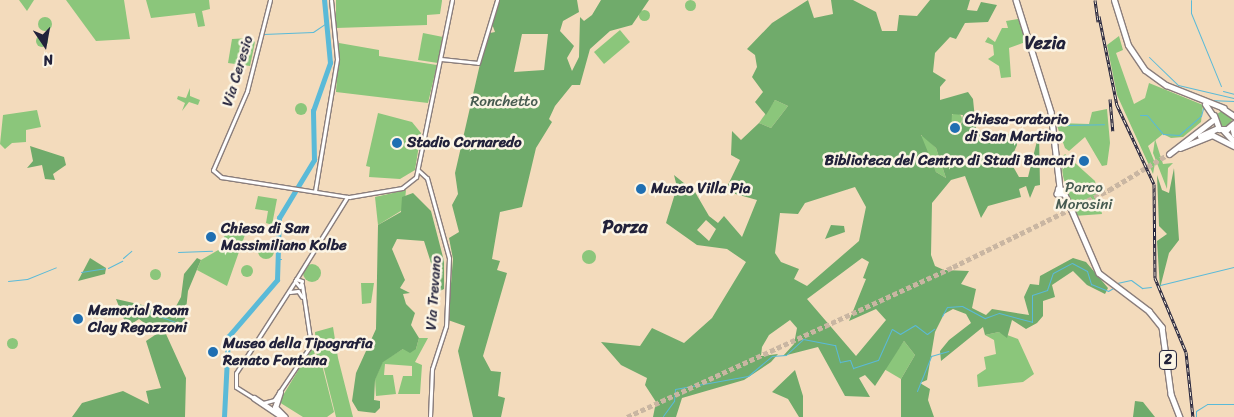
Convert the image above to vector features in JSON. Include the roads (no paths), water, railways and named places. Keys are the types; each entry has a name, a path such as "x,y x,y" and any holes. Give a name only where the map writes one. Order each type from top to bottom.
{"highway":[{"path":"1112,0 1127,42 1141,66 1166,86 1233,112"},
{"path":"1209,104 1213,118 1234,142"},
{"path":"1224,108 1169,154 1233,124 1234,135"},
{"path":"1180,148 1210,135 1234,146"},
{"path":"280,392 275,409 284,417"},
{"path":"254,398 284,417"}],"main road":[{"name":"Via Ceresio","path":"270,0 247,91 213,163 215,174 291,189 315,191"},
{"path":"331,0 337,59 315,191 346,197 404,187 418,170 452,0"},
{"path":"441,59 478,63 497,0"},
{"name":"2","path":"1016,0 1051,112 1062,194 1091,260 1109,284 1118,292 1145,308 1166,337 1171,391 1180,417"},
{"name":"Via Trevano","path":"418,170 427,178 449,258 446,326 432,370 430,417"},
{"path":"302,272 302,283 312,341 280,392 269,403 254,398 236,387 236,374 302,272 346,197"},
{"path":"295,281 302,283"},
{"path":"295,281 302,283"},
{"path":"282,302 294,290 305,302"}],"waterway":[{"path":"224,417 228,337 277,280 279,218 314,160 313,111 330,63 324,0"},
{"path":"1191,0 1191,13 1221,86"},
{"path":"263,34 313,32 325,24"},
{"path":"1149,57 1178,85 1234,98"},
{"path":"1223,91 1234,94"},
{"path":"1208,100 1234,101"},
{"path":"1140,115 1147,115 1163,134 1179,135 1201,116 1204,105"},
{"path":"1065,125 1104,124"},
{"path":"123,258 131,251"},
{"path":"178,252 212,251"},
{"path":"108,268 122,261"},
{"path":"942,316 947,307 962,306 985,318 999,313 1032,322 1032,295 1047,290 1053,273 1072,263 1087,271 1091,284 1108,291 1115,287"},
{"path":"8,281 27,279 56,267"},
{"path":"1160,285 1234,267"},
{"path":"81,272 105,268"},
{"path":"1117,283 1131,280 1142,288 1151,287"},
{"path":"128,305 181,324"},
{"path":"663,416 674,401 675,389 748,376 772,356 786,355 803,339 835,345 840,362 850,360 853,368 878,360 892,329 900,334 915,325 927,334 934,329"},
{"path":"917,391 931,356 948,351"},
{"path":"1196,417 1196,411 1207,404 1234,404"}],"tunnel":[{"path":"627,417 953,267 1109,190 1169,154"}],"railway":[{"path":"1095,0 1098,22"},
{"path":"1099,16 1117,105 1154,184 1155,278 1186,352 1193,417"},
{"path":"1110,99 1113,131"}],"place":[{"name":"Chiesa-oratorio di San Martino","path":"955,128"},
{"name":"Stadio Cornaredo","path":"397,143"},
{"name":"Biblioteca del Centro di Studi Bancari","path":"1084,161"},
{"name":"Museo Villa Pia","path":"641,189"},
{"name":"Chiesa di San Massimiliano Kolbe","path":"211,237"},
{"name":"Memorial Room Clay Regazzoni","path":"78,319"},
{"name":"Museo della Tipografia Renato Fontana","path":"213,352"}],"district":[{"name":"Vezia","path":"1045,43"},
{"name":"Porza","path":"625,227"}],"park label":[{"name":"Ronchetto","path":"504,102"},
{"name":"Parco Morosini","path":"1084,196"}]}
